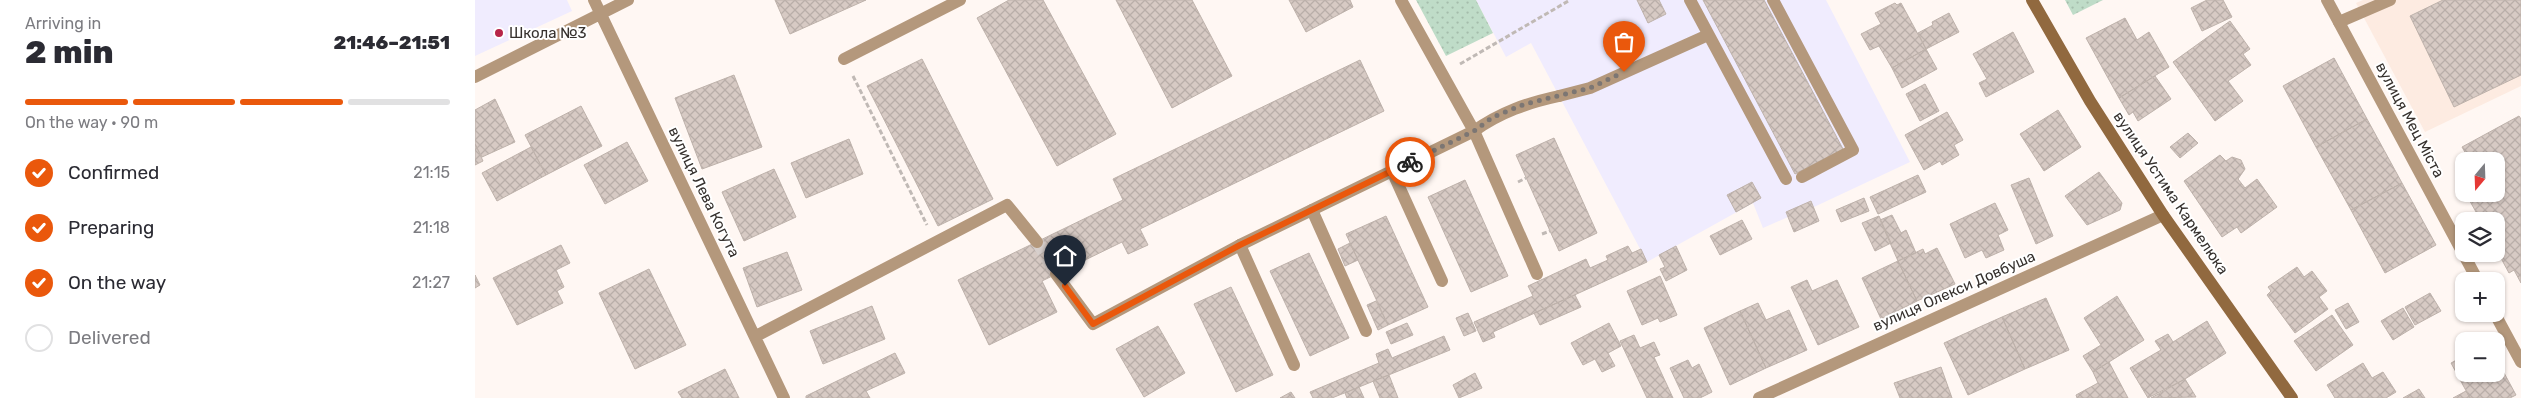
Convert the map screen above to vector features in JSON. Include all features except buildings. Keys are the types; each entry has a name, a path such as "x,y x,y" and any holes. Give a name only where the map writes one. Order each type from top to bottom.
{"street":[{"name":"вулиця Лева Когута","path":"594,0 784,398"},
{"path":"475,78 628,0"},
{"path":"844,59 960,0"},
{"path":"1401,0 1474,131 1537,274"},
{"path":"1690,0 1785,178"},
{"path":"1773,0 1853,150 1802,177"},
{"name":"вулиця Устима Кармелюка","path":"2032,0 2090,101 2163,215 2293,398"},
{"name":"вулиця Мец Міста","path":"2327,0 2473,272"},
{"path":"2339,22 2390,0"},
{"path":"1056,274 1093,324 1240,245 1474,131 1493,117 1525,104 1590,88 1709,35"},
{"path":"1392,172 1441,281"},
{"path":"756,336 1007,205 1037,242"},
{"path":"1312,210 1366,331"},
{"name":"вулиця Олекси Довбуша","path":"1759,398 2163,215"},
{"path":"1240,245 1294,365"},
{"path":"2499,322 2521,362"}],"path":[{"path":"1442,74 1570,0"},
{"path":"844,59 936,241"}],"shaded area":[{"name":"Школа №3","path":"475,0 567,0 572,11 475,56"},
{"path":"1476,0 1826,0 1910,162 1814,207 1811,201 1786,212 1788,217 1763,228 1753,203 1647,262 1531,43 1506,57"},
{"path":"2363,0 2521,0 2521,86 2425,132 2356,3"}],"green space":[{"path":"1416,0 1476,0 1493,33 1446,56"},
{"path":"2065,0 2103,0 2073,15"}],"tunnel":[{"path":"1037,242 1056,274"}],"way so far":[{"path":"1410,162 1474,131 1493,117 1525,104 1590,88 1624,72"}],"place":[{"name":"Школа №3","path":"499,33"}],"route":[{"path":"1065,286 1093,324 1240,245 1410,162"}]}
